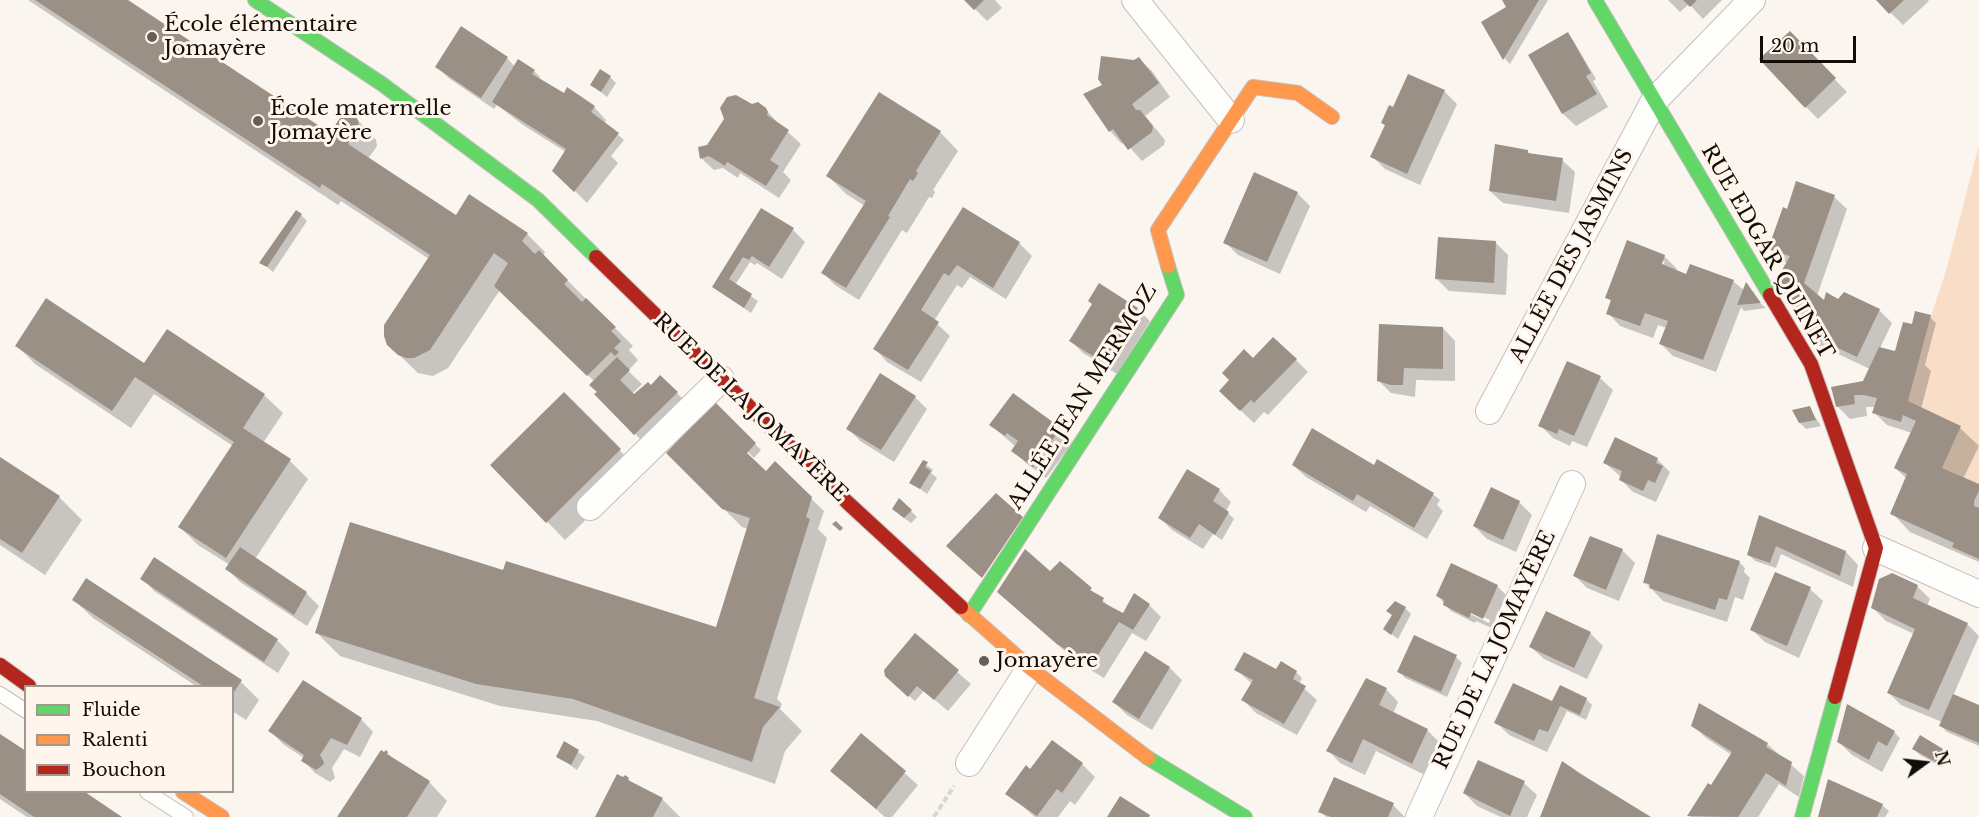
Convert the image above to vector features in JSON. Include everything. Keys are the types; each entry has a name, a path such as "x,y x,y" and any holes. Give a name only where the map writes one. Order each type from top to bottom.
{"street":[{"name":"RUE DE LA JOMAYÈRE","path":"255,0 382,84 538,200 848,503 969,615 1030,668 1140,753 1245,817"},
{"path":"1135,0 1232,120"},
{"name":"RUE EDGAR QUINET","path":"1595,0 1811,364 1876,548"},
{"name":"ALLÉE DES JASMINS","path":"1489,411 1654,101 1752,0"},
{"name":"ALLÉE JEAN MERMOZ","path":"969,615 1177,295 1158,230 1253,87 1298,93 1332,117"},
{"path":"590,507 721,379"},
{"name":"RUE DE LA JOMAYÈRE","path":"1419,817 1572,484"},
{"path":"1802,817 1876,548 1979,594"},
{"path":"0,665 26,685"},
{"path":"969,763 1030,668"},
{"path":"185,793 222,817"}],"lane":[{"path":"0,694 24,710"},
{"path":"149,793 186,817"}],"path":[{"path":"934,817 969,763"}],"shaded area":[{"path":"1979,145 1979,484 1942,468 1961,426 1908,401 1927,328 1946,271"}],"building":[{"path":"35,0 128,0 330,133 342,115 353,114 358,120 359,127 348,144 456,215 469,194 528,233 522,241 535,254 539,250 568,280 564,284 582,302 586,298 616,327 611,331 621,341 614,348 619,352 615,356 611,352 587,376 494,286 508,263 494,253 430,350 414,358 398,355 387,345 384,325 430,255 322,184 320,188"},
{"path":"964,0 984,0 974,10"},
{"path":"1502,0 1539,0 1503,60 1481,22 1506,7"},
{"path":"1683,0 1697,0 1690,7"},
{"path":"1876,0 1904,0 1889,14"},
{"path":"461,26 508,57 481,98 435,67"},
{"path":"1790,31 1836,78 1805,108 1759,59"},
{"path":"1568,32 1591,73 1586,76 1597,94 1562,114 1528,55"},
{"path":"1101,56 1134,60 1139,57 1159,83 1132,104 1153,126 1152,132 1128,150 1113,129 1109,132 1083,94 1102,85 1098,79"},
{"path":"518,59 535,70 532,74 564,93 567,87 595,106 591,112 619,133 574,192 552,171 566,149 492,102"},
{"path":"600,69 611,76 601,92 590,85"},
{"path":"1408,74 1445,90 1407,174 1370,157 1385,125 1381,123 1389,105 1393,107"},
{"path":"879,92 941,131 916,171 918,173 913,181 910,179 888,216 890,217 846,288 821,273 866,201 826,176"},
{"path":"736,95 752,104 758,102 766,108 767,115 789,130 770,160 779,166 766,186 727,162 725,166 709,156 700,159 698,147 707,145 724,119 720,108 727,97"},
{"path":"1495,144 1528,150 1528,153 1563,158 1556,201 1489,191"},
{"path":"1254,172 1298,192 1267,262 1223,243"},
{"path":"1796,181 1835,195 1804,283 1824,300 1826,292 1838,299 1844,292 1880,309 1857,357 1808,334 1777,279 1790,256 1768,249 1783,207 1787,209"},
{"path":"963,207 1020,242 993,288 957,265 949,276 944,273 921,310 939,322 908,370 873,349"},
{"path":"761,208 794,228 769,267 752,256 749,260 743,257 729,279 752,294 744,308 712,287"},
{"path":"296,210 302,214 267,267 259,263"},
{"path":"1438,237 1496,241 1494,283 1435,279"},
{"path":"1627,240 1665,255 1662,264 1686,274 1690,264 1734,280 1703,360 1659,344 1668,321 1645,313 1640,326 1606,314 1611,300 1605,298"},
{"path":"1746,282 1761,303 1737,305"},
{"path":"1099,283 1138,308 1104,363 1069,341 1092,304 1088,301"},
{"path":"46,298 144,363 167,329 265,394 243,428 291,459 226,558 178,527 234,442 135,377 112,411 15,346"},
{"path":"1915,311 1931,315 1908,401 1961,426 1942,468 1979,484 1974,506 1979,508 1979,559 1952,547 1954,543 1890,514 1907,474 1894,468 1916,421 1903,415 1901,422 1872,413 1877,398 1864,395 1854,395 1855,404 1836,407 1831,387 1863,381 1879,347 1895,351 1903,322 1912,324"},
{"path":"1379,324 1443,327 1443,369 1404,368 1403,385 1391,385 1377,381"},
{"path":"1273,337 1297,359 1254,403 1251,400 1240,411 1219,391 1229,380 1222,373 1244,349 1253,358"},
{"path":"617,357 630,370 620,380 634,394 648,382 651,385 660,375 678,392 634,435 594,394 597,392 589,385"},
{"path":"1567,361 1601,376 1574,436 1559,429 1557,434 1538,426"},
{"path":"880,373 916,396 881,450 846,429"},
{"path":"564,392 621,449 546,523 490,465"},
{"path":"1013,393 1061,428 1033,467 1011,451 1018,441 1007,433 1005,436 989,425"},
{"path":"715,402 756,443 747,453 766,471 775,461 812,497 806,517 810,519 754,698 780,707 763,727 752,762 573,699 476,684 315,633 350,522 503,570 506,561 716,627 750,518 722,509 666,453"},
{"path":"1810,406 1816,420 1799,423 1792,410"},
{"path":"1312,428 1374,465 1377,459 1434,493 1414,528 1357,494 1353,501 1292,465"},
{"path":"1615,437 1658,458 1656,463 1663,466 1655,483 1648,480 1643,491 1619,480 1622,471 1603,463"},
{"path":"0,457 60,496 22,553 0,539"},
{"path":"923,460 928,462 925,467 931,471 920,489 909,483"},
{"path":"1187,469 1220,489 1213,501 1229,512 1215,535 1199,524 1190,538 1158,518"},
{"path":"1491,487 1520,501 1503,540 1473,526"},
{"path":"996,493 1023,517 982,578 946,546"},
{"path":"899,498 912,510 904,518 892,509"},
{"path":"1759,515 1846,551 1840,576 1776,546 1770,563 1747,555"},
{"path":"836,521 843,528 840,531 832,524"},
{"path":"1657,534 1740,561 1727,600 1719,598 1715,610 1649,588 1650,584 1643,583"},
{"path":"1590,536 1623,549 1606,590 1573,576"},
{"path":"240,547 307,592 294,615 225,569"},
{"path":"1025,549 1050,571 1060,561 1092,588 1090,590 1104,598 1102,602 1123,613 1134,593 1150,604 1133,630 1119,622 1091,666 1057,644 997,592"},
{"path":"154,557 278,639 264,662 140,579"},
{"path":"1451,563 1498,585 1483,619 1471,613 1469,618 1443,605 1444,600 1436,596"},
{"path":"1775,572 1811,587 1787,646 1750,630"},
{"path":"1892,573 1918,585 1913,598 1968,623 1929,710 1887,693 1915,629 1871,608 1879,579"},
{"path":"86,578 242,680 234,692 234,685 201,685 72,600"},
{"path":"1395,601 1406,607 1391,635 1383,629 1392,615 1386,611"},
{"path":"1546,611 1591,632 1574,668 1529,647"},
{"path":"915,633 959,670 934,700 917,686 908,697 885,676 884,670"},
{"path":"1414,635 1457,655 1441,692 1397,672"},
{"path":"1145,651 1170,667 1139,719 1112,702"},
{"path":"1244,652 1276,669 1281,661 1297,671 1293,679 1306,686 1284,724 1241,700 1253,680 1234,670"},
{"path":"1366,678 1387,688 1379,705 1428,729 1412,764 1363,739 1352,763 1326,751"},
{"path":"303,680 362,718 347,745 331,738 320,755 324,762 323,765 316,770 301,761 304,755 268,731"},
{"path":"1513,683 1552,701 1560,685 1587,698 1580,715 1560,706 1548,732 1539,729 1534,741 1494,723"},
{"path":"1953,694 1979,705 1979,743 1939,726"},
{"path":"1699,703 1768,743 1766,747 1792,762 1786,786 1766,773 1738,817 1687,816 1708,783 1711,785 1732,752 1691,726"},
{"path":"1847,704 1895,731 1887,746 1878,741 1869,760 1837,742"},
{"path":"861,733 906,771 876,809 830,771"},
{"path":"0,734 24,750 24,793 86,793 122,817 34,817 0,794"},
{"path":"1920,735 1943,749 1936,762 1912,749"},
{"path":"1052,740 1083,763 1062,793 1057,789 1037,816 1005,794 1026,765 1030,769"},
{"path":"564,741 579,750 571,765 556,757"},
{"path":"381,750 384,752 386,750 387,754 430,781 407,817 337,817"},
{"path":"1478,760 1525,781 1510,816 1463,793"},
{"path":"1562,761 1581,774 1651,817 1540,817"},
{"path":"617,774 623,777 625,775 629,778 628,780 663,798 653,817 595,817"},
{"path":"1334,777 1394,803 1388,817 1331,817 1318,812"},
{"path":"1828,779 1883,804 1877,817 1818,817"},
{"path":"1120,796 1150,815 1149,817 1107,817"}],"traffic: fast":[{"path":"255,0 382,84 538,200 596,257"},
{"path":"1595,0 1770,295"},
{"path":"969,615 1177,295 1168,266"},
{"path":"1802,817 1835,697"},
{"path":"1148,758 1245,817"}],"traffic: slow":[{"path":"1168,266 1158,230 1253,87 1298,93 1332,117"},
{"path":"961,607 1030,668 1148,758"},
{"path":"185,793 222,817"}],"traffic: jam":[{"path":"596,257 848,503 961,607"},
{"path":"1770,295 1811,364 1876,548 1835,697"},
{"path":"0,665 28,685"}],"place":[{"name":"École élémentaire Jomayère","path":"152,37"},
{"name":"École maternelle Jomayère","path":"258,121"},
{"name":"Jomayère","path":"984,661"}]}
